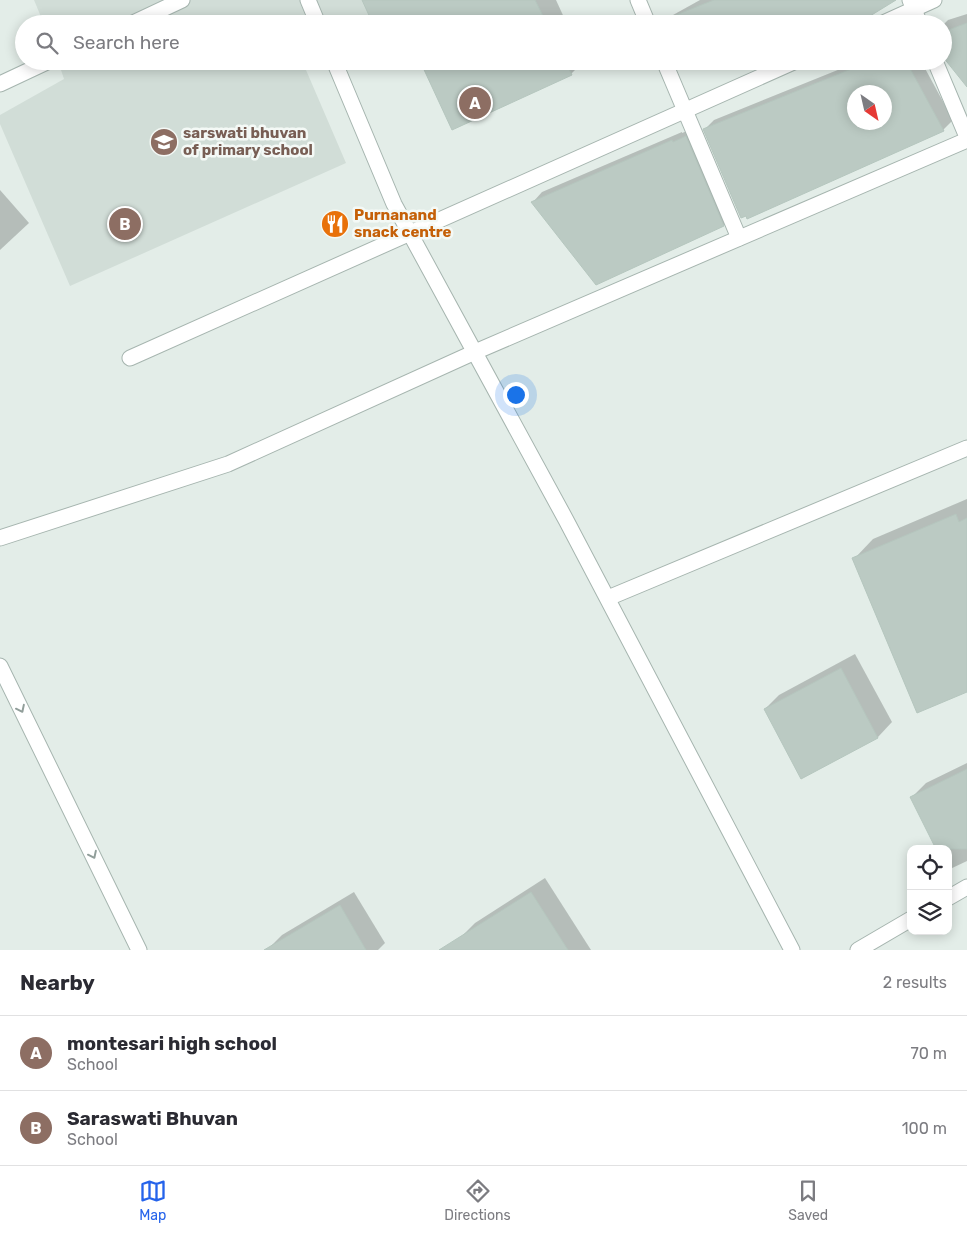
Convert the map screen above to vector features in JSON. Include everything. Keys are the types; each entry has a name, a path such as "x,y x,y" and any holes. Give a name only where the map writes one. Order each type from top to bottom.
{"street":[{"path":"150,15 182,0"},
{"path":"308,0 314,15"},
{"path":"896,15 912,5 934,0"},
{"path":"640,1 645,15"},
{"path":"0,84 30,70"},
{"path":"338,70 394,204 608,598 792,950"},
{"path":"668,70 739,238"},
{"path":"130,358 776,70"},
{"path":"0,538 228,464 475,352 967,138 939,70"},
{"path":"608,598 967,448"},
{"path":"0,666 139,950"},
{"path":"952,896 967,887"},
{"path":"858,950 907,921"}],"shaded area":[{"path":"34,0 479,0 442,15 40,15"},
{"name":"sarswati bhuvan of primary school","path":"61,70 306,70 346,163 70,286 0,124 0,115 64,79"}],"building":[{"path":"362,0 535,0 542,15 369,15"},
{"path":"714,0 896,0 872,15 676,15"},
{"path":"967,23 967,87 952,68 952,29"},
{"path":"424,70 570,70 572,75 452,130"},
{"path":"849,70 911,70 944,131 747,219 746,216 741,218 703,129"},
{"path":"686,136 724,226 596,285 531,202 672,140 673,142"},
{"path":"956,514 959,522 967,518 967,692 917,713 852,558"},
{"path":"841,668 878,738 801,779 764,709"},
{"path":"967,769 967,849 952,849 952,845 934,845 910,797"},
{"path":"531,892 568,950 439,950"},
{"path":"340,905 366,950 264,950"}],"place":[{"name":"montesari high school","path":"475,103"},
{"name":"sarswati bhuvan of primary school","path":"164,142"},
{"name":"Saraswati Bhuvan","path":"125,224"},
{"name":"Purnanand snack centre","path":"335,224"}]}
